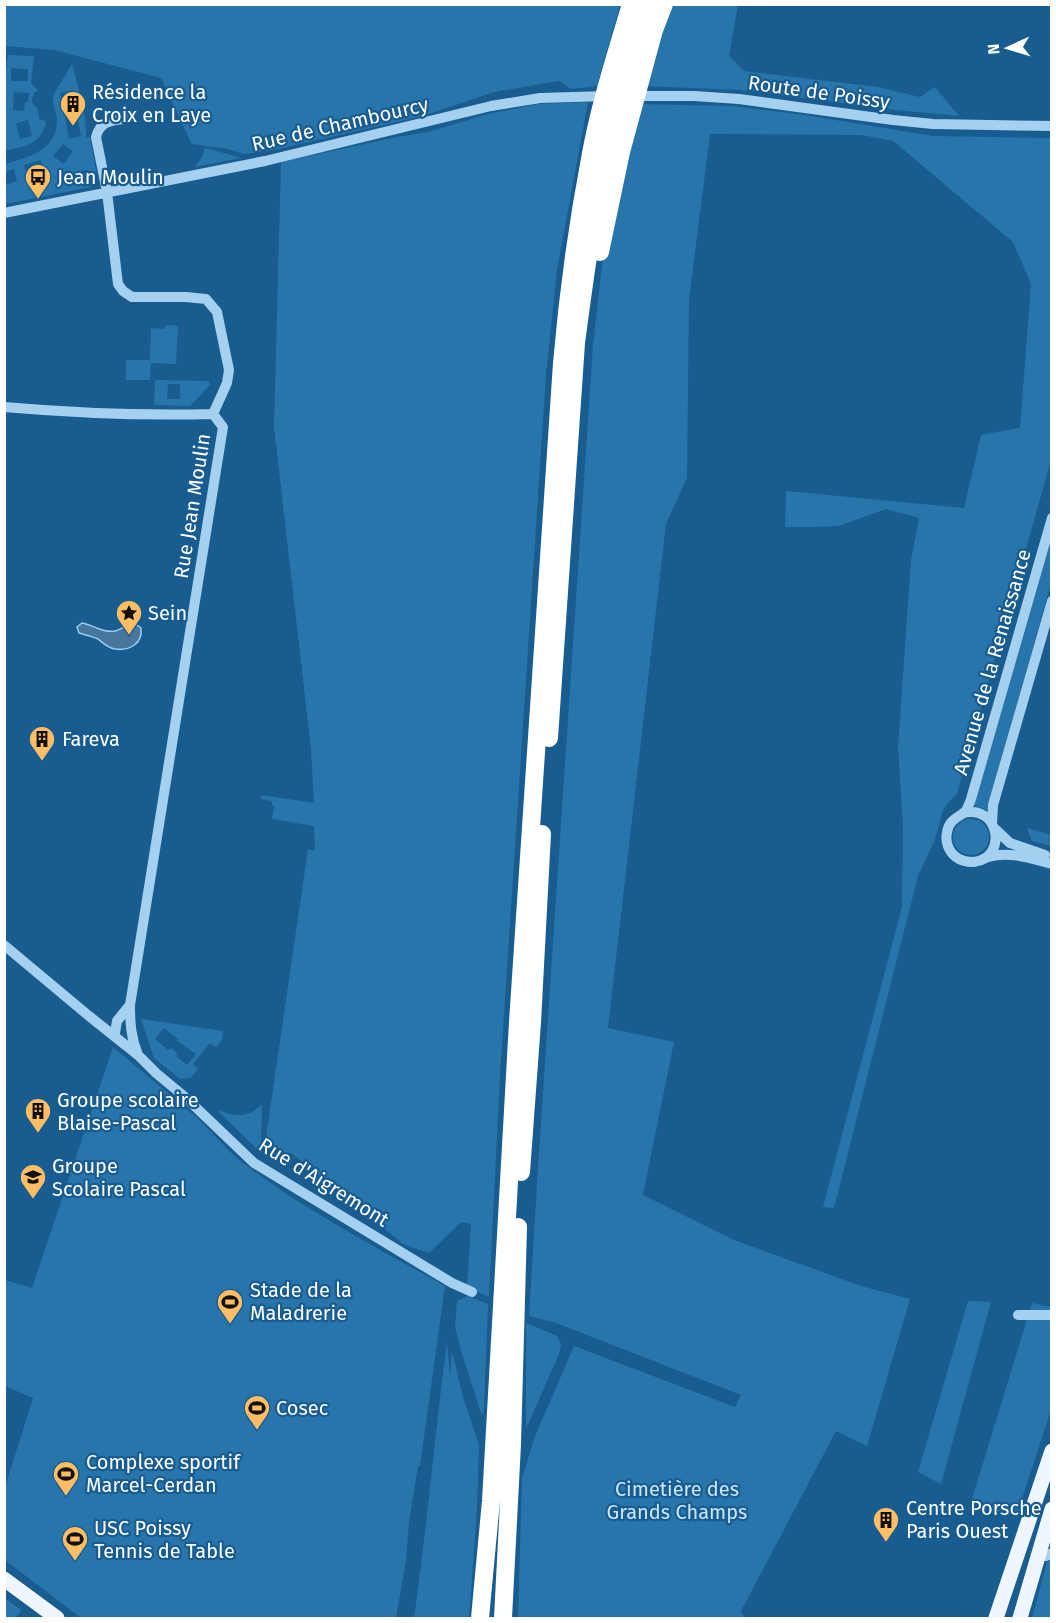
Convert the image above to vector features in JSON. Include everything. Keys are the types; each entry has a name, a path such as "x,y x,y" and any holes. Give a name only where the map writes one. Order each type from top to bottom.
{"highway":[{"path":"490,1618 500,1501 518,1022 562,363 570,280 590,157 610,75 631,4"},
{"path":"480,1618 512,1444 519,1209 545,785 576,343 604,160 624,78 646,4"},
{"path":"574,383 584,357 596,274 621,152 654,30 664,4"},
{"path":"500,1501 503,1618"},
{"path":"500,1501 511,1618"}],"main road":[{"path":"996,1618 1052,1453"},
{"path":"1004,1618 1052,1453"},
{"path":"1020,1618 1052,1509"},
{"path":"1028,1618 1049,1554 1052,1537"},
{"path":"4,1579 57,1618"}],"street":[{"name":"Route de Poissy","path":"581,96 694,96 739,99 933,124 1052,126"},
{"name":"Rue de Chambourcy","path":"4,213 265,161 491,106 540,98 581,96"},
{"path":"107,192 96,137 99,129 106,122 129,118"},
{"name":"Rue Jean Moulin","path":"107,192 118,284 132,297 206,299 217,312 230,370 227,383 213,414 223,427 130,1005 130,1027 138,1055"},
{"path":"4,408 67,412 213,414"},
{"name":"Avenue de la Renaissance","path":"963,813 967,810 971,799 1052,518"},
{"name":"Avenue de la Renaissance","path":"993,826 993,805 1052,601"},
{"path":"1052,857 1010,843 999,834 987,817 979,813 963,813 956,817 948,827 946,839 949,847 956,857 964,861 972,862 1010,854 1052,864"},
{"path":"985,858 995,844 996,836 993,826"},
{"name":"Rue d'Aigremont","path":"4,945 138,1055 255,1163 452,1283 472,1292"},
{"path":"113,1034 117,1021 130,1005"},
{"path":"95,1021 117,1021"},
{"path":"113,1034 130,1027"},
{"path":"1018,1315 1052,1315"}],"green space":[{"path":"4,5 620,5 597,86 571,89 559,81 494,92 423,116 274,150 245,154 227,149 192,145 161,78 54,50 5,46"},
{"path":"670,5 738,5 729,56 744,71 878,87 920,97 935,87 959,116 740,90 643,86"},
{"path":"8,55 34,56 31,84 38,90 34,93 32,100 38,109 39,119 46,121 44,129 37,140 32,143 5,151 4,87","holes":["11,68 28,69 28,81 11,81","14,92 29,93 24,111 13,110","28,120 32,136 20,139 16,123"]},
{"path":"72,64 82,100 86,137 90,137 97,176 96,184 91,187 5,204 5,185 17,181 14,169 5,172 5,164 40,151 52,139 56,131 57,120 53,97","holes":["72,90 75,106 63,109 60,93","77,115 81,136 69,139 65,118","63,144 73,151 64,164 53,156","41,160 45,172 28,178 24,165","88,170 91,182 77,184 75,172"]},
{"path":"588,102 557,270 546,375 500,1076 489,1297 467,1287 471,1224 461,1222 429,1253 403,1244 291,1153 276,1149 266,1137 308,849 315,851 314,826 272,819 274,806 272,801 261,799 261,795 314,803 311,749 274,427 281,162 428,132 488,114 539,104"},
{"name":"Cimetière des Grands Champs","path":"639,104 732,106 805,115 933,136 1051,138 1051,460 957,794 942,813 936,836 918,876 834,1208 823,1207 902,907 903,827 898,747 911,560 919,518 886,509 839,526 785,527 786,491 964,508 981,435 1020,428 1031,284 1013,242 893,141 862,135 710,134 689,300 687,478 666,524 608,1028 674,1042 643,1195 734,1240 861,1286 910,1299 867,1446 836,1431 741,1611 745,1618 518,1618 522,1478 535,1436 574,1346 735,1407 741,1395 556,1323 529,1316 593,345 603,257"},
{"path":"205,148 235,156 240,158 195,167"},
{"path":"166,325 178,326 176,364 151,363 150,380 126,380 126,360 150,360 151,328 165,329"},
{"path":"155,380 209,381 210,385 190,406 154,405","holes":["168,384 180,384 180,399 167,399"]},
{"path":"1051,531 1051,583 987,810 974,806"},
{"path":"971,819 984,824 989,837 984,850 971,855 958,850 953,837 958,824"},
{"path":"1027,828 1051,835 1051,846 1032,841"},
{"path":"141,1019 223,1031 222,1040 216,1047 210,1043 193,1064 198,1069 191,1078 180,1079 154,1058","holes":["164,1028 178,1039 177,1041 196,1054 187,1065 176,1056 178,1054 171,1048 168,1050 155,1039"]},
{"name":"Stade de la Maladrerie","path":"113,1047 197,1118 237,1158 267,1180 341,1228 445,1286 396,1618 81,1618 5,1560 5,1487 33,1398 5,1386 5,1280 32,1288"},
{"path":"262,1104 261,1153 219,1110 242,1115 252,1112"},
{"path":"468,1296 488,1304 482,1416 455,1327 457,1301"},
{"path":"968,1301 991,1302 941,1484 918,1472"},
{"path":"1032,1303 1051,1307 1051,1410 1018,1511 1005,1515 972,1499"},
{"path":"526,1323 557,1336 561,1345 526,1429"},
{"path":"447,1341 450,1377 452,1351 463,1397 479,1445 469,1618 414,1618 423,1549"},
{"path":"1051,1560 1051,1618 1032,1618 1047,1562"},
{"path":"5,1598 21,1610 14,1618 5,1618"}],"shaded area":[{"path":"82,623 110,631 133,624 141,628 141,634 134,645 125,649 115,649 96,638 79,633 77,627"}],"place":[{"name":"Résidence la Croix en Laye","path":"73,127"},
{"name":"Jean Moulin","path":"38,200"},
{"name":"Sein","path":"129,636"},
{"name":"Fareva","path":"42,762"},
{"name":"Groupe scolaire Blaise-Pascal","path":"38,1134"},
{"name":"Groupe Scolaire Pascal","path":"33,1200"},
{"name":"Stade de la Maladrerie","path":"230,1325"},
{"name":"Cosec","path":"257,1431"},
{"name":"Complexe sportif Marcel-Cerdan","path":"66,1497"},
{"name":"Centre Porsche Paris Ouest","path":"886,1543"},
{"name":"USC Poissy Tennis de Table","path":"75,1562"}]}
